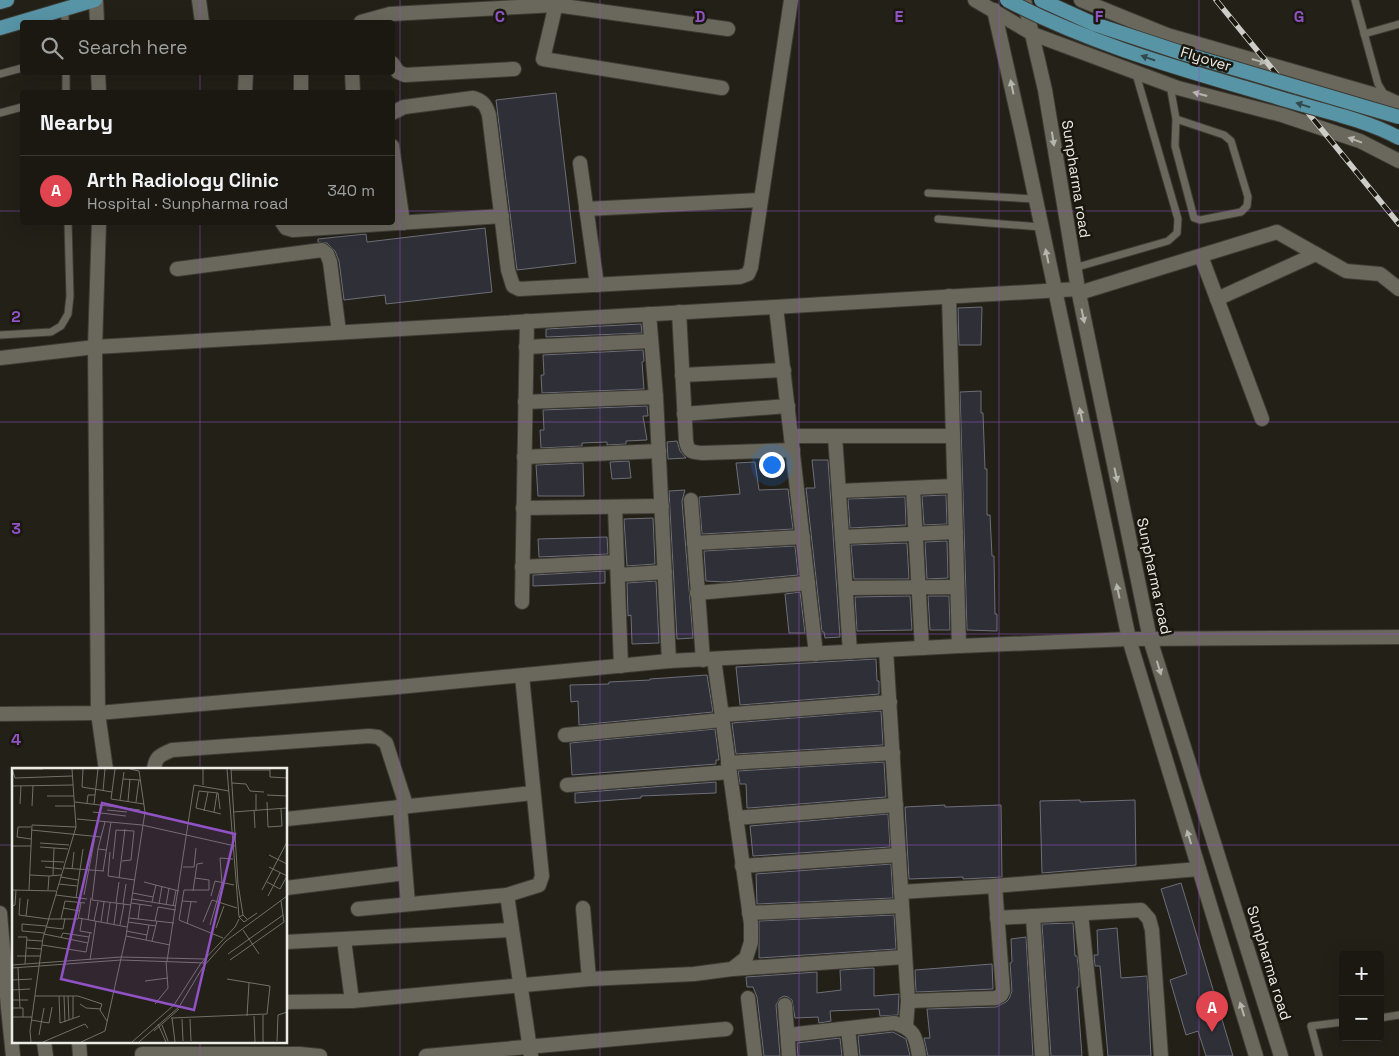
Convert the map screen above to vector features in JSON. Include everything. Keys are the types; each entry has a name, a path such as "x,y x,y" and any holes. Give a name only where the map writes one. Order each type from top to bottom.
{"main road":[{"path":"0,2 7,0"},
{"path":"26,20 95,0"},
{"name":"Flyover","path":"1007,0 1043,19 1089,37 1176,67 1368,125 1399,138"},
{"name":"Flyover","path":"1041,0 1094,24 1182,53 1399,117"},
{"path":"0,28 20,22"}],"street":[{"path":"95,0 97,20"},
{"path":"200,0 202,20"},
{"path":"395,112 404,107 473,98 482,101 486,106 489,115 508,270 513,286 519,289 740,277 748,274 751,267 791,0"},
{"path":"975,0 1033,34 1170,85 1282,115 1360,140 1399,161"},
{"name":"Sunpharma road","path":"1024,0 1045,90 1078,291 1150,639 1281,1056"},
{"path":"1081,0 1167,35 1386,98 1399,104"},
{"path":"556,3 543,60 722,88"},
{"path":"368,20 391,12 556,3 728,29"},
{"path":"994,10 1022,134 1128,639 1256,1056"},
{"path":"395,68 398,72 405,75 514,69"},
{"path":"98,75 99,90"},
{"path":"245,90 246,75"},
{"path":"301,75 301,90"},
{"path":"352,75 353,90"},
{"path":"580,163 597,285"},
{"path":"395,167 403,223"},
{"path":"586,209 760,200"},
{"path":"395,224 502,216"},
{"path":"99,225 95,347 98,713 106,768"},
{"path":"284,225 286,228 293,230 372,225"},
{"path":"0,358 95,347 1054,290 1078,291 1277,232 1346,270 1380,274 1399,289"},
{"path":"177,270 322,250 327,254 330,262 340,332"},
{"path":"1217,299 1316,254"},
{"path":"1201,256 1262,419"},
{"path":"949,296 959,646"},
{"path":"776,307 816,654"},
{"path":"679,312 684,414 688,449 692,452 793,450"},
{"path":"649,314 656,396 669,662"},
{"path":"522,602 527,321"},
{"path":"526,347 651,340"},
{"path":"682,376 784,370"},
{"path":"525,402 656,396"},
{"path":"684,414 788,406"},
{"path":"791,436 953,436"},
{"path":"835,436 850,652"},
{"path":"524,457 659,451"},
{"path":"839,491 954,486"},
{"path":"913,488 922,648"},
{"path":"691,500 698,594 708,659 722,717 749,913 751,942 746,958 732,969"},
{"path":"523,508 662,506"},
{"path":"615,507 621,666"},
{"path":"842,537 956,532"},
{"path":"694,543 803,537"},
{"path":"522,567 665,572"},
{"path":"698,594 808,583"},
{"path":"846,588 957,587"},
{"path":"0,714 98,713 708,659 1128,639 1399,637"},
{"path":"886,650 908,1001 906,1026"},
{"path":"358,909 508,895 539,885 542,876 522,676"},
{"path":"565,735 722,717 890,702"},
{"path":"154,768 155,762 160,755 172,750 359,736 378,737 386,744 403,806 408,904"},
{"path":"567,786 729,767 893,753"},
{"path":"288,818 533,793"},
{"path":"736,818 896,805"},
{"path":"742,866 899,854"},
{"path":"901,892 1199,869"},
{"path":"288,888 405,873"},
{"path":"908,1001 996,998 1001,995 1003,991 995,886"},
{"path":"508,895 530,1051"},
{"path":"749,913 902,906"},
{"path":"584,908 589,979"},
{"path":"997,918 1141,910 1149,919 1152,930 1161,1056"},
{"path":"0,913 11,1008 8,1050"},
{"path":"1081,914 1096,1056"},
{"path":"1033,916 1042,1056"},
{"path":"288,942 512,930"},
{"path":"344,940 352,1001"},
{"path":"288,1002 352,1001 589,979 694,974 732,969 904,957"},
{"path":"748,998 755,1056"},
{"path":"785,1004 789,1056"},
{"path":"788,1035 894,1023 906,1026 912,1033 919,1056"},
{"path":"426,1056 530,1051 726,1029"},
{"path":"848,1029 851,1056"},
{"path":"142,1051 259,1051 320,1056"}],"lane":[{"path":"1355,0 1378,84 1386,98"},
{"path":"64,8 65,20"},
{"path":"1364,34 1399,24"},
{"path":"0,74 20,69"},
{"path":"1074,268 1168,241 1177,233 1178,219 1136,73"},
{"path":"66,75 66,90"},
{"path":"1170,85 1176,119 1175,146 1194,218 1200,220 1241,212 1247,206 1248,197 1230,141 1224,135 1176,119"},
{"path":"0,113 20,108"},
{"path":"928,193 1035,199"},
{"path":"938,219 1040,227"},
{"path":"0,335 51,332 61,326 68,314 70,296 68,225"},
{"path":"1384,1017 1399,1015"},
{"path":"1319,1056 1311,1026 1339,1022"}],"building":[{"path":"556,93 576,263 517,270 496,100"},
{"path":"485,228 492,292 386,304 385,295 344,300 339,261 335,251 327,243 318,242 318,239 366,234 367,242"},
{"path":"982,307 981,345 959,345 958,308"},
{"path":"641,324 642,333 546,337 546,329"},
{"path":"643,350 644,389 542,393 541,375 544,375 543,355"},
{"path":"981,391 985,469 987,469 987,515 990,515 992,556 994,556 997,631 967,630 960,392"},
{"path":"647,406 648,416 643,416 647,440 626,441 626,444 607,445 607,442 582,443 582,446 541,448 540,430 544,430 543,410"},
{"path":"677,441 680,451 686,458 668,459 667,442"},
{"path":"812,460 828,460 840,637 825,638 824,632 822,632 806,488 815,488"},
{"path":"629,461 631,478 612,479 610,462"},
{"path":"755,462 759,490 788,489 793,529 702,534 699,497 740,494 736,463"},
{"path":"583,463 584,496 538,496 536,465"},
{"path":"685,490 682,501 693,638 677,639 669,491"},
{"path":"946,495 947,524 924,525 922,496"},
{"path":"905,497 906,525 850,528 848,499"},
{"path":"653,518 655,564 627,566 624,519"},
{"path":"607,537 608,554 539,557 538,539"},
{"path":"947,541 948,578 927,579 925,542"},
{"path":"907,543 909,579 854,579 851,545"},
{"path":"795,546 798,575 724,582 706,581 704,551"},
{"path":"605,571 605,583 533,586 533,575"},
{"path":"656,581 659,643 632,644 631,615 628,616 627,583"},
{"path":"800,592 805,633 789,633 785,594"},
{"path":"910,596 912,630 857,631 855,597"},
{"path":"928,596 949,596 950,630 930,630"},
{"path":"876,659 879,694 740,705 736,667"},
{"path":"707,675 713,712 579,725 578,701 571,702 570,685 609,684 609,682"},
{"path":"881,711 883,745 736,754 732,723"},
{"path":"715,729 719,760 716,760 716,764 572,775 570,743"},
{"path":"884,762 886,797 749,808 747,808 746,784 740,784 738,771"},
{"path":"716,782 716,793 641,796 641,798 575,803 575,793"},
{"path":"1080,800 1080,802 1135,800 1136,865 1042,873 1040,801"},
{"path":"945,805 945,807 1001,805 1002,877 909,879 905,807"},
{"path":"888,814 890,847 753,856 750,826"},
{"path":"891,864 893,898 757,904 756,874"},
{"path":"1181,883 1233,1056 1206,1056 1198,1031 1186,1035 1170,980 1187,974 1161,889"},
{"path":"894,915 896,949 759,958 759,921"},
{"path":"1073,923 1075,956 1077,956 1079,974 1079,987 1077,987 1082,1056 1051,1056 1042,924"},
{"path":"1117,928 1121,978 1147,976 1151,1056 1108,1056 1100,966 1095,966 1094,955 1098,955 1097,930"},
{"path":"1026,937 1033,1056 928,1056 924,1038 930,1038 927,1009 996,1007 1006,1002 1012,991 1011,939"},
{"path":"992,964 993,989 916,992 915,970"},
{"path":"874,968 874,996 899,994 898,1015 880,1016 879,1009 830,1011 831,1021 819,1023 818,1017 795,1018 792,1000 784,996 780,998 776,1005 780,1056 764,1056 757,997 753,987 747,987 746,977 817,972 817,993 841,990 840,970"},
{"path":"893,1032 906,1039 910,1056 860,1056 858,1036"},
{"path":"840,1038 842,1056 798,1056 797,1043"}],"railway":[{"path":"1216,0 1399,224"}],"place":[{"name":"Arth Radiology Clinic","path":"1212,1032"}]}
